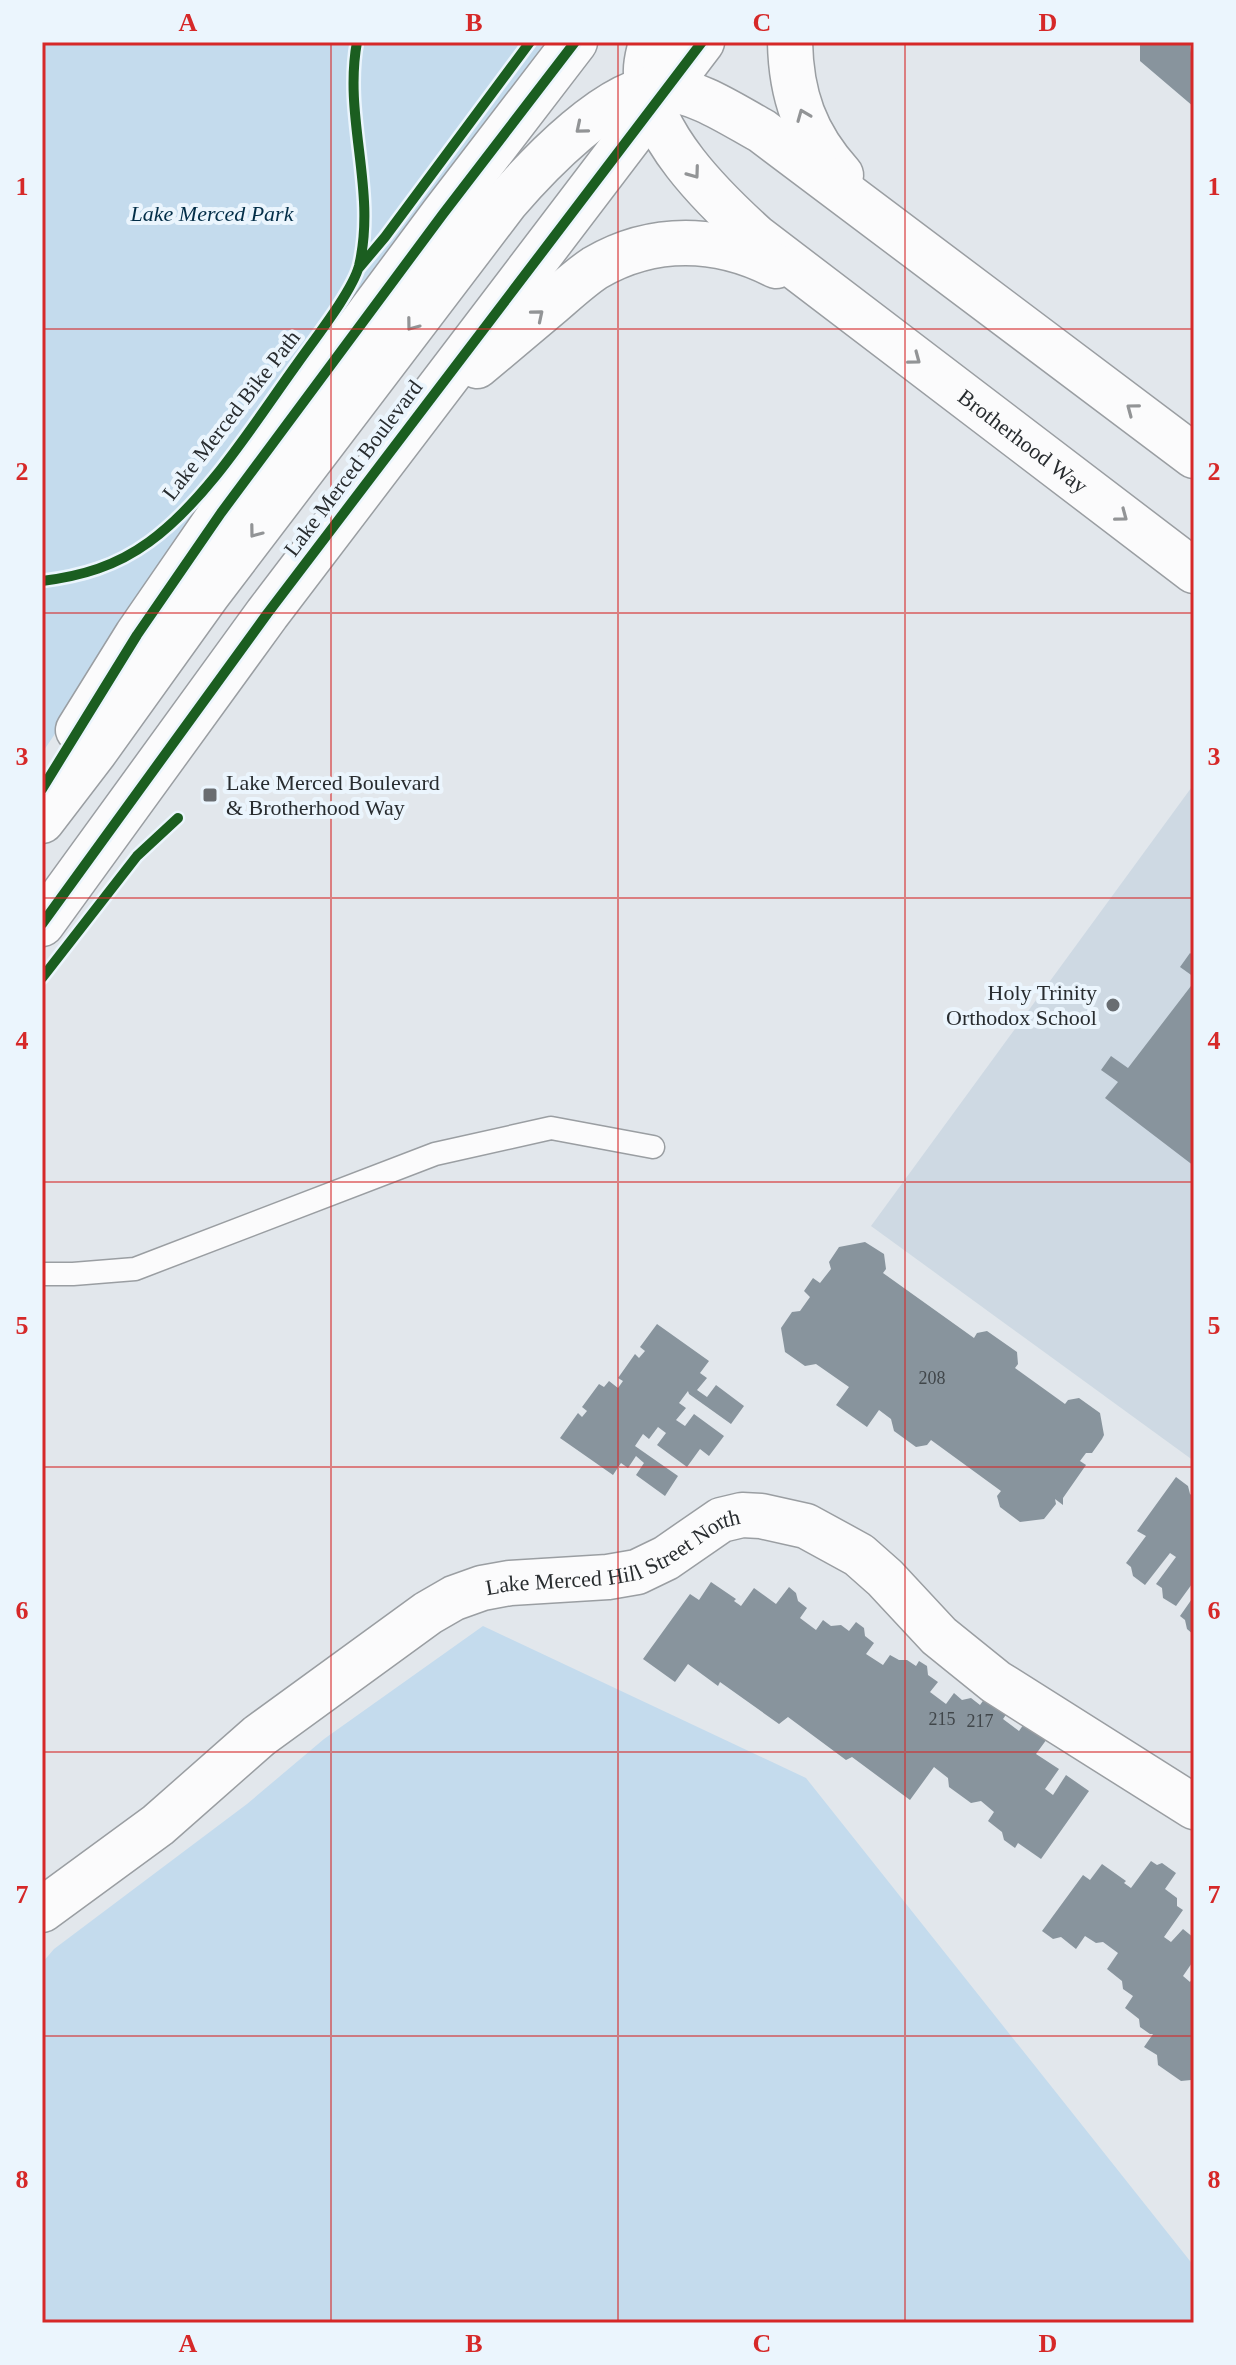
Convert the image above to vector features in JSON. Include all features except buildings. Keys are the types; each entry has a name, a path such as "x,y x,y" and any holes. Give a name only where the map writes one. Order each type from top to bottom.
{"main road":[{"path":"42,789 137,635 204,537 434,226 575,42"},
{"path":"651,42 646,64 666,133 698,180 756,237 853,311"},
{"name":"Lake Merced Boulevard","path":"42,924 250,638 656,95 702,42"},
{"path":"790,42 795,94 803,119 818,145 859,195 906,238"},
{"path":"42,821 208,594 506,202 545,160 592,120 628,96 703,99 762,131 1194,456"},
{"path":"415,419 594,269 648,245 678,242 740,249 800,278 853,311"},
{"name":"Brotherhood Way","path":"853,311 1194,571"},
{"name":"Lake Merced Hill Street North","path":"42,1910 158,1825 259,1736 428,1613 454,1598 482,1588 510,1583 608,1577 637,1572 666,1558 721,1520 742,1515 806,1526 859,1555 939,1636 996,1682 1194,1807"}],"lane":[{"path":"42,1274 135,1269 435,1154 551,1128 653,1147"}],"shaded area":[{"name":"Holy Trinity Orthodox School","path":"1194,784 1194,1461 871,1226"}],"green space":[{"name":"Lake Merced Park","path":"42,42 556,42 183,545 42,753"},
{"path":"483,1626 806,1778 1194,2266 1194,2323 42,2323 42,1963 54,1949 247,1804 324,1739"}],"cycle path":[{"name":"Lake Merced Bike Path","path":"42,581 85,573 111,564 137,550 170,525 229,459 349,289 359,266 364,238 363,182 354,98 357,42"},
{"path":"358,269 530,42"},
{"path":"42,789 137,635 221,513 575,42"},
{"path":"42,924 267,614 702,42"},
{"path":"42,978 137,856 178,818"}],"place":[{"name":"Lake Merced Boulevard & Brotherhood Way","path":"210,795"},
{"name":"Holy Trinity Orthodox School","path":"1113,1005"}]}
